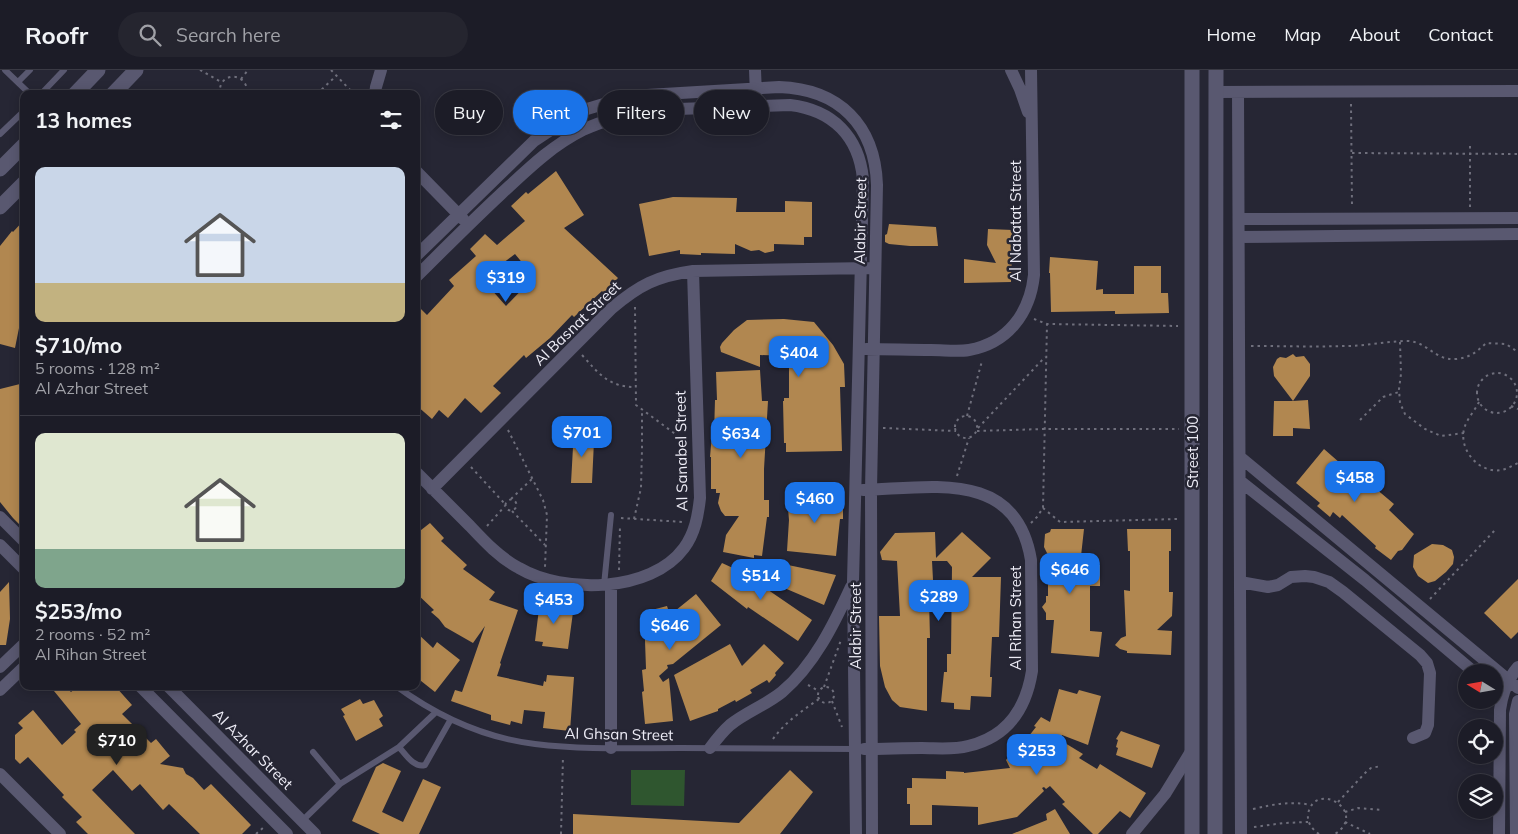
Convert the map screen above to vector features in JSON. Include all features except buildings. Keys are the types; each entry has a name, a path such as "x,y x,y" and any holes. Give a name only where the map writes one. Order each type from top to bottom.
{"street":[{"path":"78,90 98,70"},
{"path":"117,90 136,70"},
{"path":"376,90 381,70"},
{"path":"755,70 756,88"},
{"path":"1011,70 1020,89 1031,122"},
{"name":"Al Nabatat Street","path":"859,349 968,350 986,346 1001,337 1015,325 1025,310 1030,299 1034,275 1031,70"},
{"name":"Street 100","path":"1192,70 1192,828"},
{"name":"Street 100","path":"1215,828 1216,70"},
{"name":"Alabir Street","path":"420,252 534,142 563,122 587,110 620,99 648,94 756,88 795,88 824,96 838,104 860,126 874,154 876,169 876,268 871,490 872,834"},
{"path":"1216,92 1518,91"},
{"path":"1238,92 1241,832"},
{"name":"Alabir Street","path":"769,106 803,106 815,110 837,124 853,143 862,167 853,582 856,834"},
{"name":"Alabir Street","path":"420,273 468,225 545,154 564,141 598,124 627,115 649,110 694,108"},
{"path":"0,168 20,149"},
{"path":"420,175 468,225"},
{"path":"0,207 20,187"},
{"path":"1449,218 1449,235"},
{"path":"1239,219 1518,218"},
{"path":"1239,237 1518,234"},
{"name":"Al Basnat Street","path":"432,489 611,309 628,294 648,282 670,274 693,271 876,268"},
{"name":"Al Sanabel Street","path":"420,476 501,557 519,569 545,579 560,583 611,584 656,572 671,562 683,549 692,533 698,516 700,498 693,271"},
{"path":"1240,457 1513,684 1518,667"},
{"path":"1240,481 1464,664"},
{"name":"Al Rihan Street","path":"854,749 948,748 966,747 983,742 999,732 1012,720 1023,705 1030,688 1032,670 1031,560 1029,545 1014,516 1002,504 987,495 971,490 954,488 856,490"},
{"path":"0,517 20,537"},
{"path":"0,545 20,565"},
{"path":"1353,599 1375,569"},
{"path":"1240,582 1268,587 1278,585 1297,576 1314,577 1329,582 1353,599 1424,659 1430,673 1428,728 1425,733 1413,738"},
{"path":"710,748 730,725 782,692 799,675 830,631 853,582"},
{"path":"611,584 611,748"},
{"path":"1402,640 1417,625"},
{"path":"0,667 20,648"},
{"path":"0,690 20,671"},
{"path":"144,690 287,834"},
{"name":"Al Azhar Street","path":"172,690 315,834"},
{"path":"1503,696 1517,704 1516,834"},
{"path":"1499,709 1499,834"},
{"path":"1132,834 1165,794 1192,750"},
{"path":"0,774 60,834"},
{"path":"1192,828 1215,828"}],"lane":[{"path":"5,70 26,90"},
{"path":"18,82 30,70"},
{"path":"45,90 64,70"},
{"path":"0,134 20,115"},
{"path":"611,515 611,584"},
{"name":"Al Ghsan Street","path":"402,690 436,712 451,719 478,730 534,744 611,748 854,749"},
{"path":"302,821 340,784 399,747 436,712"},
{"path":"399,747 416,765 425,765 451,719"},
{"path":"313,752 340,784"}],"path":[{"path":"200,70 222,82"},
{"path":"241,78 248,70"},
{"path":"331,70 350,90"},
{"path":"220,90 222,82 232,76 241,78 246,85 247,90"},
{"path":"321,90 336,76"},
{"path":"1351,92 1352,219"},
{"path":"1470,144 1470,218"},
{"path":"1352,153 1518,154"},
{"path":"634,290 636,405 698,450"},
{"path":"1025,310 1039,322 1047,324 1192,326"},
{"path":"1037,518 1043,508 1047,324"},
{"path":"1400,342 1402,374 1400,403 1405,414 1424,429 1440,436 1464,433"},
{"path":"1239,346 1348,346 1417,342 1433,353 1455,360 1467,358 1486,344 1506,344 1518,352"},
{"path":"967,416 986,346"},
{"path":"978,428 975,420 967,416 959,419 956,423 956,431 961,438 974,436 978,428 1046,356"},
{"path":"584,357 604,378 613,384 636,387"},
{"path":"1499,373 1510,378 1516,389 1515,401 1511,406 1506,410 1488,411 1479,402 1477,390 1482,379 1487,375 1499,373"},
{"path":"1360,420 1383,397 1400,392"},
{"path":"1479,402 1465,426 1464,441 1468,455 1479,465 1492,470 1507,469 1518,463"},
{"path":"1511,406 1518,409"},
{"path":"634,519 641,488 642,410"},
{"path":"502,419 543,500 547,515 545,579"},
{"path":"872,427 956,431"},
{"path":"977,431 1191,429"},
{"path":"954,488 969,438"},
{"path":"463,458 508,510 512,511 546,545"},
{"path":"479,536 505,505 506,501 511,499 532,479"},
{"path":"511,499 514,500 516,505 512,511"},
{"path":"1043,508 1060,522 1192,518"},
{"path":"611,584 620,518 696,523"},
{"path":"1422,608 1496,529"},
{"path":"824,687 832,689 834,692 834,699 828,704 824,704 818,695 824,687 843,633"},
{"path":"765,748 779,730 800,711 819,699"},
{"path":"561,834 563,746"},
{"path":"1338,802 1366,771 1381,766"},
{"path":"1319,834 1314,831 1309,822 1309,813 1312,806 1324,799 1338,802 1345,812 1345,822 1339,831 1334,834"},
{"path":"1241,812 1290,802 1312,806"},
{"path":"1345,812 1358,808 1383,810"},
{"path":"1241,832 1284,823 1309,822"},
{"path":"1345,822 1370,834"}],"green space":[{"path":"631,770 685,770 684,806 631,805"}]}
